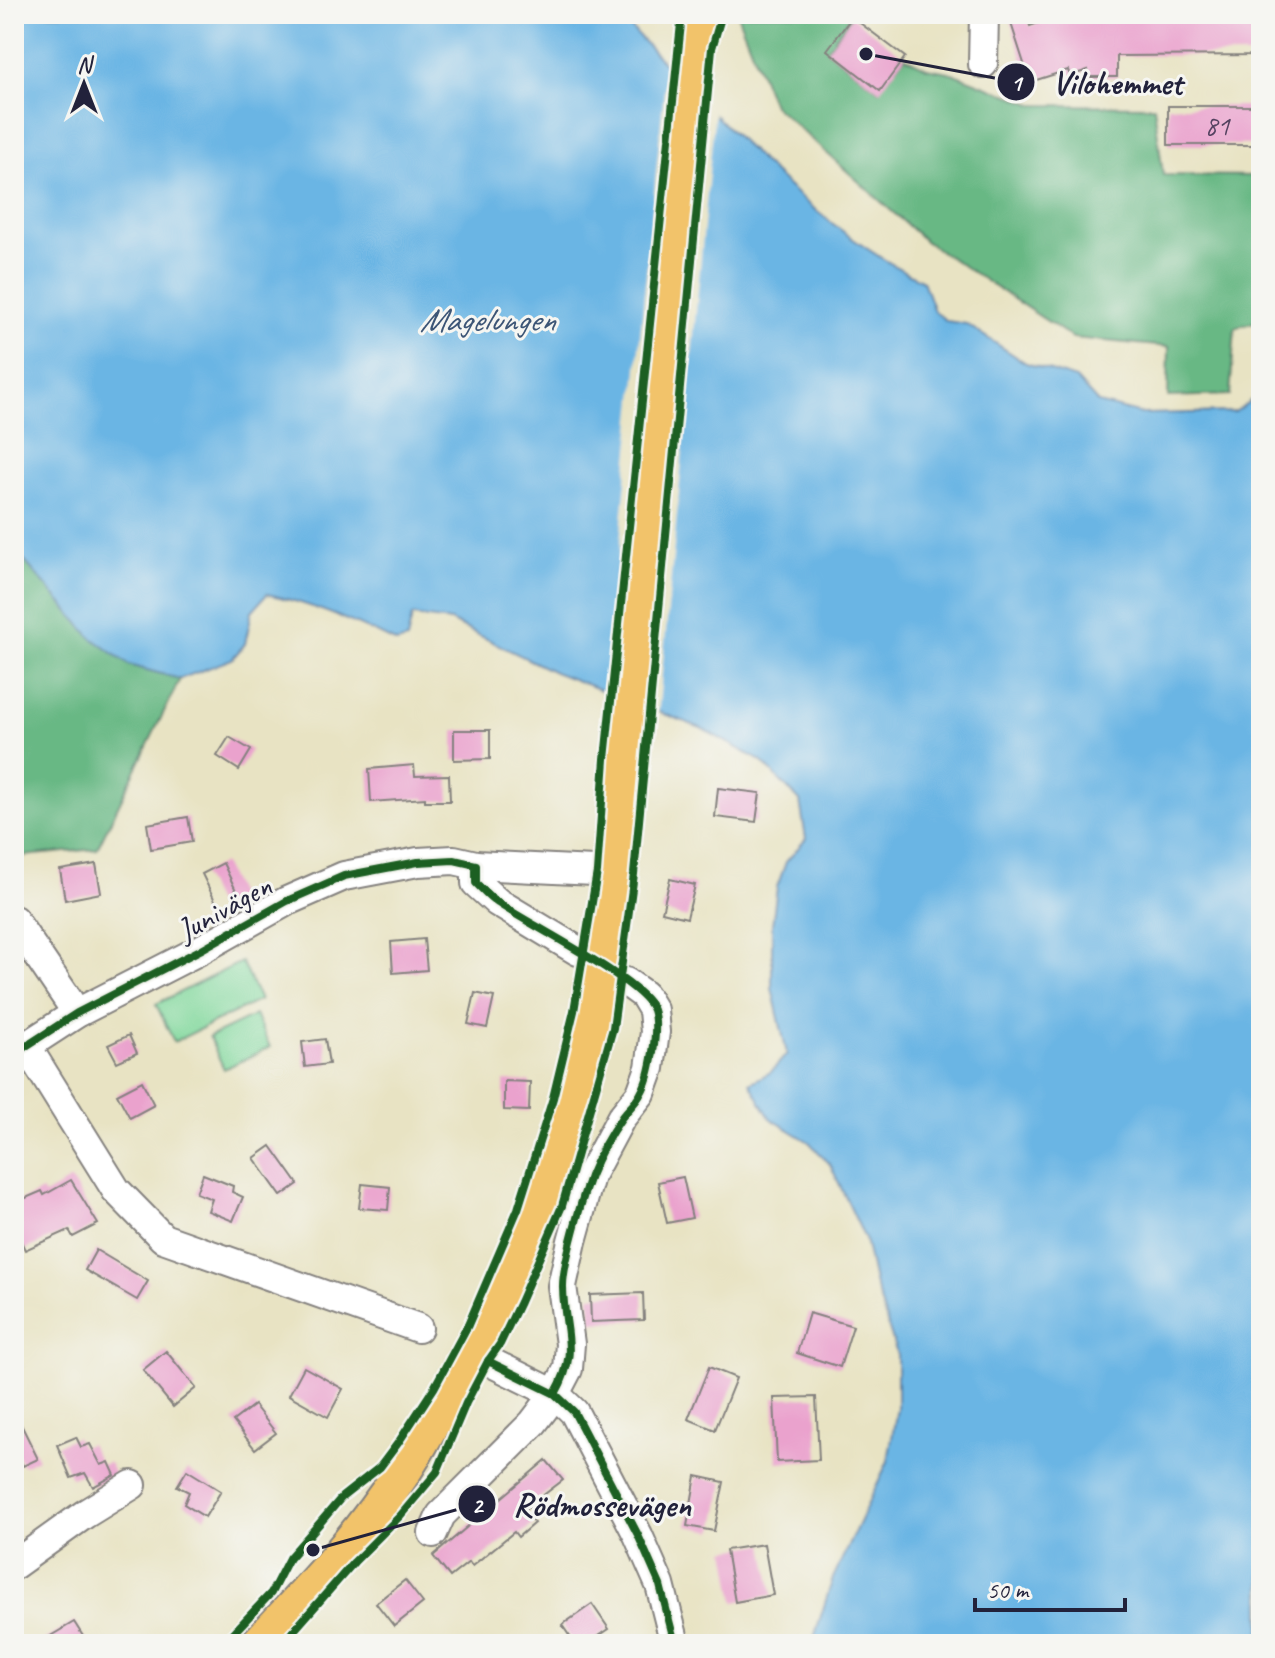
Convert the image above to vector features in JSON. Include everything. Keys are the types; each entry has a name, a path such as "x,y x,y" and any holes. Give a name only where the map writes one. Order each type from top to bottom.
{"main road":[{"path":"259,1644 348,1546 399,1477 504,1295 542,1202 583,1065 598,993 614,872 698,28"}],"street":[{"path":"983,64 984,14"},
{"name":"Junivägen","path":"20,1050 77,1013 287,901 344,876 418,862 454,860 476,865 614,872"},
{"path":"476,865 476,883 497,902 578,951"},
{"path":"14,920 77,1013"},
{"path":"433,1533 441,1515 533,1423 555,1394 568,1369 570,1344 562,1286 590,1176 621,1118 641,1093 650,1068 655,1032 653,1010 644,995 626,982"},
{"path":"20,1050 116,1190 163,1238 418,1328"},
{"path":"474,1348 488,1361 555,1394 574,1412 638,1535 660,1585 673,1636 671,1644"},
{"path":"14,1565 132,1485"}],"green space":[{"path":"737,14 852,14 827,50 879,90 905,57 927,68 949,72 1035,105 1154,106 1163,175 1261,176 1261,320 1235,328 1230,395 1168,397 1169,347 1073,338 925,241 773,105"},
{"path":"14,549 129,665 180,679 97,849 14,857"},
{"path":"241,962 260,1000 174,1042 156,1004"},
{"path":"255,1015 270,1047 224,1069 209,1037"}],"water":[{"name":"Magelungen","path":"14,14 619,14 740,141 813,208 866,248 923,281 934,311 947,321 966,324 1026,363 1076,379 1098,403 1142,414 1235,412 1261,393 1261,1644 812,1644 833,1578 888,1461 897,1408 897,1354 874,1282 865,1239 830,1164 809,1142 770,1118 750,1083 771,1072 787,1054 772,988 772,925 777,887 786,862 806,839 800,801 761,761 701,728 554,672 450,621 412,616 407,640 397,643 334,614 267,594 252,611 245,644 232,659 180,679 129,665 91,637 14,549"}],"pier":[{"path":"667,61 715,109 658,716 605,696"}],"building":[{"path":"1008,14 1026,14 1030,26 1064,14 1261,15 1261,55 1117,56 1117,77 1088,77 1088,70 1070,76 1068,70 1030,82"},
{"path":"852,17 905,57 880,91 827,50"},
{"path":"1168,106 1261,106 1261,145 1168,145"},
{"path":"454,730 490,730 490,759 454,760"},
{"path":"229,737 251,750 239,770 217,756"},
{"path":"414,765 415,776 449,775 450,801 425,801 425,798 371,802 369,769"},
{"path":"718,788 760,793 756,822 715,817"},
{"path":"188,817 192,842 151,849 147,824"},
{"path":"223,863 241,901 220,911 202,874"},
{"path":"96,864 101,893 65,900 60,870"},
{"path":"670,879 695,885 687,918 662,912"},
{"path":"424,939 427,970 393,973 391,942"},
{"path":"475,993 494,997 487,1028 468,1024"},
{"path":"129,1035 137,1053 117,1062 108,1045"},
{"path":"325,1039 329,1064 305,1067 302,1042"},
{"path":"142,1081 154,1105 130,1118 117,1094"},
{"path":"504,1081 530,1082 529,1111 504,1110"},
{"path":"271,1146 298,1184 281,1196 254,1158"},
{"path":"203,1174 233,1186 232,1192 243,1197 233,1221 208,1211 212,1199 196,1193"},
{"path":"683,1177 692,1218 667,1223 658,1182"},
{"path":"71,1180 98,1224 73,1237 69,1230 25,1250 14,1226 14,1203 42,1191 44,1195"},
{"path":"362,1184 390,1187 388,1210 359,1208"},
{"path":"96,1250 148,1281 137,1300 85,1270"},
{"path":"643,1293 644,1320 591,1322 590,1295"},
{"path":"809,1313 853,1326 840,1367 797,1353"},
{"path":"166,1351 196,1388 173,1407 143,1370"},
{"path":"304,1367 343,1389 328,1417 289,1395"},
{"path":"709,1367 736,1378 715,1430 688,1419"},
{"path":"816,1397 819,1460 777,1462 774,1398"},
{"path":"254,1405 276,1433 255,1449 233,1421"},
{"path":"14,1410 38,1459 23,1466 14,1447"},
{"path":"76,1437 81,1447 90,1444 101,1465 109,1462 115,1475 93,1487 85,1473 71,1478 57,1445"},
{"path":"546,1460 563,1480 524,1510 534,1523 518,1537 514,1532 472,1566 469,1562 450,1577 433,1556"},
{"path":"187,1470 221,1491 205,1517 184,1504 189,1492 177,1486"},
{"path":"696,1476 724,1482 714,1531 687,1526"},
{"path":"764,1544 773,1595 735,1602 726,1550"},
{"path":"405,1580 423,1603 394,1626 376,1603"},
{"path":"592,1604 609,1629 587,1644 575,1644 562,1625"},
{"path":"74,1622 88,1644 37,1644"}],"cycle path":[{"path":"223,1644 271,1593 289,1558 342,1497 380,1467 434,1388 468,1325 518,1209 553,1098 574,1011 597,872 605,759 682,14"},
{"path":"282,1644 437,1472 466,1403 500,1344 562,1206 613,1028 634,874 712,48 722,14"},
{"path":"14,1054 77,1013 287,901 344,876 418,862 454,860 476,865 476,883 492,899 629,984 645,998 655,1018 653,1052 645,1085 613,1131 597,1161 573,1232 563,1288 569,1353 563,1379 555,1394"},
{"path":"488,1361 555,1394 574,1412 638,1535 660,1585 673,1636 671,1644"}],"place":[{"name":"Vilohemmet","path":"866,54"},
{"name":"Rödmossevägen","path":"313,1550"}]}
